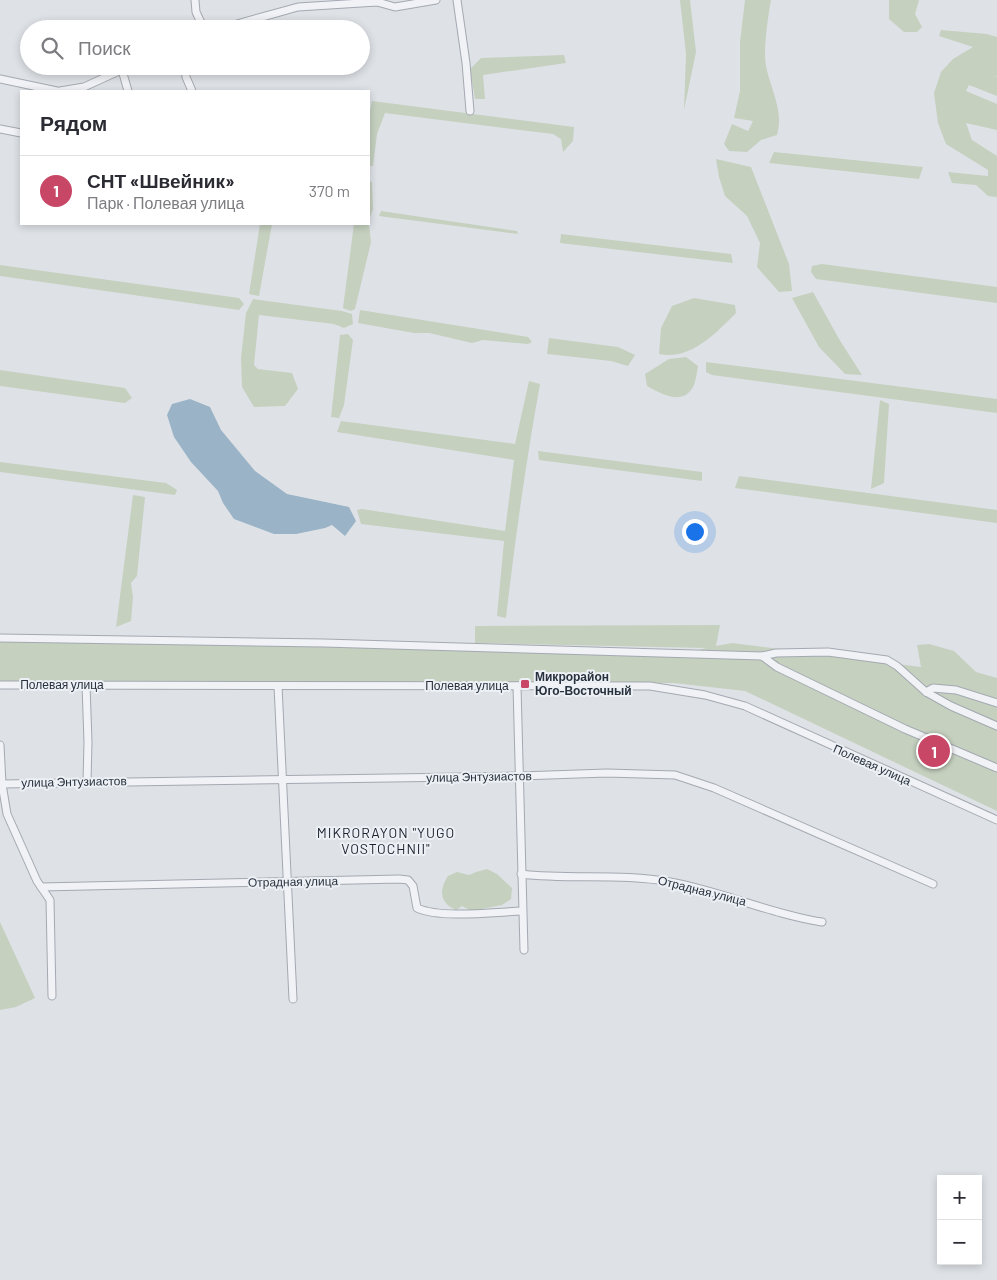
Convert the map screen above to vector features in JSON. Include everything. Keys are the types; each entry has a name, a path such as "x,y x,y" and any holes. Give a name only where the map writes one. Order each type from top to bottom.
{"street":[{"path":"195,0 196,12 200,20"},
{"path":"251,20 319,3 377,1 395,8 436,0"},
{"path":"457,0 466,63 470,110"},
{"path":"64,90 84,87 111,75"},
{"path":"123,75 128,90"},
{"path":"186,75 192,90"},
{"path":"0,79 47,90"},
{"path":"0,129 20,133"},
{"path":"0,638 324,643 762,656 776,653 828,652 887,660 897,666 926,692 951,706 997,726"},
{"path":"762,656 777,667 905,729 997,768"},
{"name":"Полевая улица","path":"0,685 650,686 705,695 745,706 997,820"},
{"path":"86,685 87,782"},
{"path":"278,686 293,999"},
{"path":"517,686 524,950"},
{"path":"926,692 933,688 956,690 997,702"},
{"path":"0,744 2,784 7,814 37,881 50,900 52,996"},
{"name":"улица Энтузиастов","path":"2,784 608,773 675,774 714,788 933,884"},
{"name":"Отрадная улица","path":"521,874 644,878 673,882 803,919 822,922"},
{"name":"Отрадная улица","path":"42,887 399,879 408,880 413,886 418,908 422,910 443,914 522,911"}],"green space":[{"path":"680,0 690,0 696,52 684,110 686,54"},
{"path":"745,0 771,0 766,33 765,60 779,117 777,135 761,140 747,152 729,151 724,144 732,124 748,131 753,121 734,118 740,91 740,42"},
{"path":"889,0 919,0 915,14 922,27 917,32 904,32 889,19"},
{"path":"941,30 987,34 997,37 997,76 995,76 997,77 997,96 969,85 966,91 997,104 997,130 966,123 972,140 997,156 997,197 988,196 976,185 952,183 948,172 988,176 988,170 946,144 938,123 934,93 941,72 953,59 973,47 939,36"},
{"path":"564,55 566,63 483,75 485,99 475,99 470,69 481,58"},
{"path":"372,101 574,127 573,141 563,152 561,139 553,134 385,113 377,134 373,166 370,166 370,111"},
{"path":"774,152 923,167 919,179 769,163"},
{"path":"716,159 751,167 789,264 792,291 779,292 757,267 760,243 747,216 725,196"},
{"path":"370,181 372,182 373,209 370,217"},
{"path":"381,211 517,231 518,234 379,216"},
{"path":"260,225 272,225 259,296 249,294"},
{"path":"354,225 369,225 371,242 355,309 351,311 343,308"},
{"path":"561,234 731,254 733,263 560,243"},
{"path":"822,264 997,287 997,303 816,279 811,272 812,266"},
{"path":"0,265 239,298 244,304 239,310 0,276"},
{"path":"813,292 839,339 862,375 845,374 819,347 792,298"},
{"path":"694,298 735,305 736,313 702,344 681,353 659,354 661,328 672,306"},
{"path":"253,299 352,314 353,324 344,328 334,324 259,315 254,365 258,369 292,373 298,389 285,406 254,407 242,387 241,358 246,313"},
{"path":"360,310 528,337 532,342 528,344 483,340 472,343 429,333 414,333 358,323"},
{"path":"348,334 353,340 344,405 339,418 331,417 340,335"},
{"path":"549,338 618,347 635,355 628,366 611,361 547,354"},
{"path":"686,357 698,366 694,385 690,392 684,396 672,397 647,386 645,374 669,359"},
{"path":"706,362 997,399 997,413 712,375 706,372"},
{"path":"0,370 125,388 132,398 125,403 0,386"},
{"path":"529,381 540,384 521,501 506,618 497,616 504,541 361,524 357,510 362,509 505,531 514,460 337,432 341,421 515,444"},
{"path":"880,400 889,404 884,483 871,489"},
{"path":"538,451 702,472 702,481 539,460"},
{"path":"0,462 166,483 177,490 175,495 0,472"},
{"path":"739,476 997,510 997,523 735,488"},
{"path":"133,495 145,497 137,576 131,583 133,597 131,621 116,627"},
{"path":"720,625 716,646 732,643 921,667 917,645 929,644 954,651 976,672 997,678 997,811 745,691 674,683 0,681 0,636 686,653 706,648 475,643 475,626"},
{"path":"487,869 497,874 512,888 511,899 502,905 471,911 462,906 456,910 446,904 442,891 448,876 457,872 469,875"},
{"path":"0,922 35,998 16,1007 0,1010"}],"water":[{"path":"190,399 210,407 221,430 255,471 287,494 349,507 356,521 345,536 332,525 296,534 274,534 234,519 223,503 218,491 191,462 174,437 167,415 172,404"}],"place":[{"name":"Микрорайон Юго-Восточный","path":"525,684"},
{"name":"СНТ «Швейник»","path":"934,751"}],"district":[{"name":"MIKRORAYON \"YUGO VOSTOCHNII\"","path":"386,842"}]}
